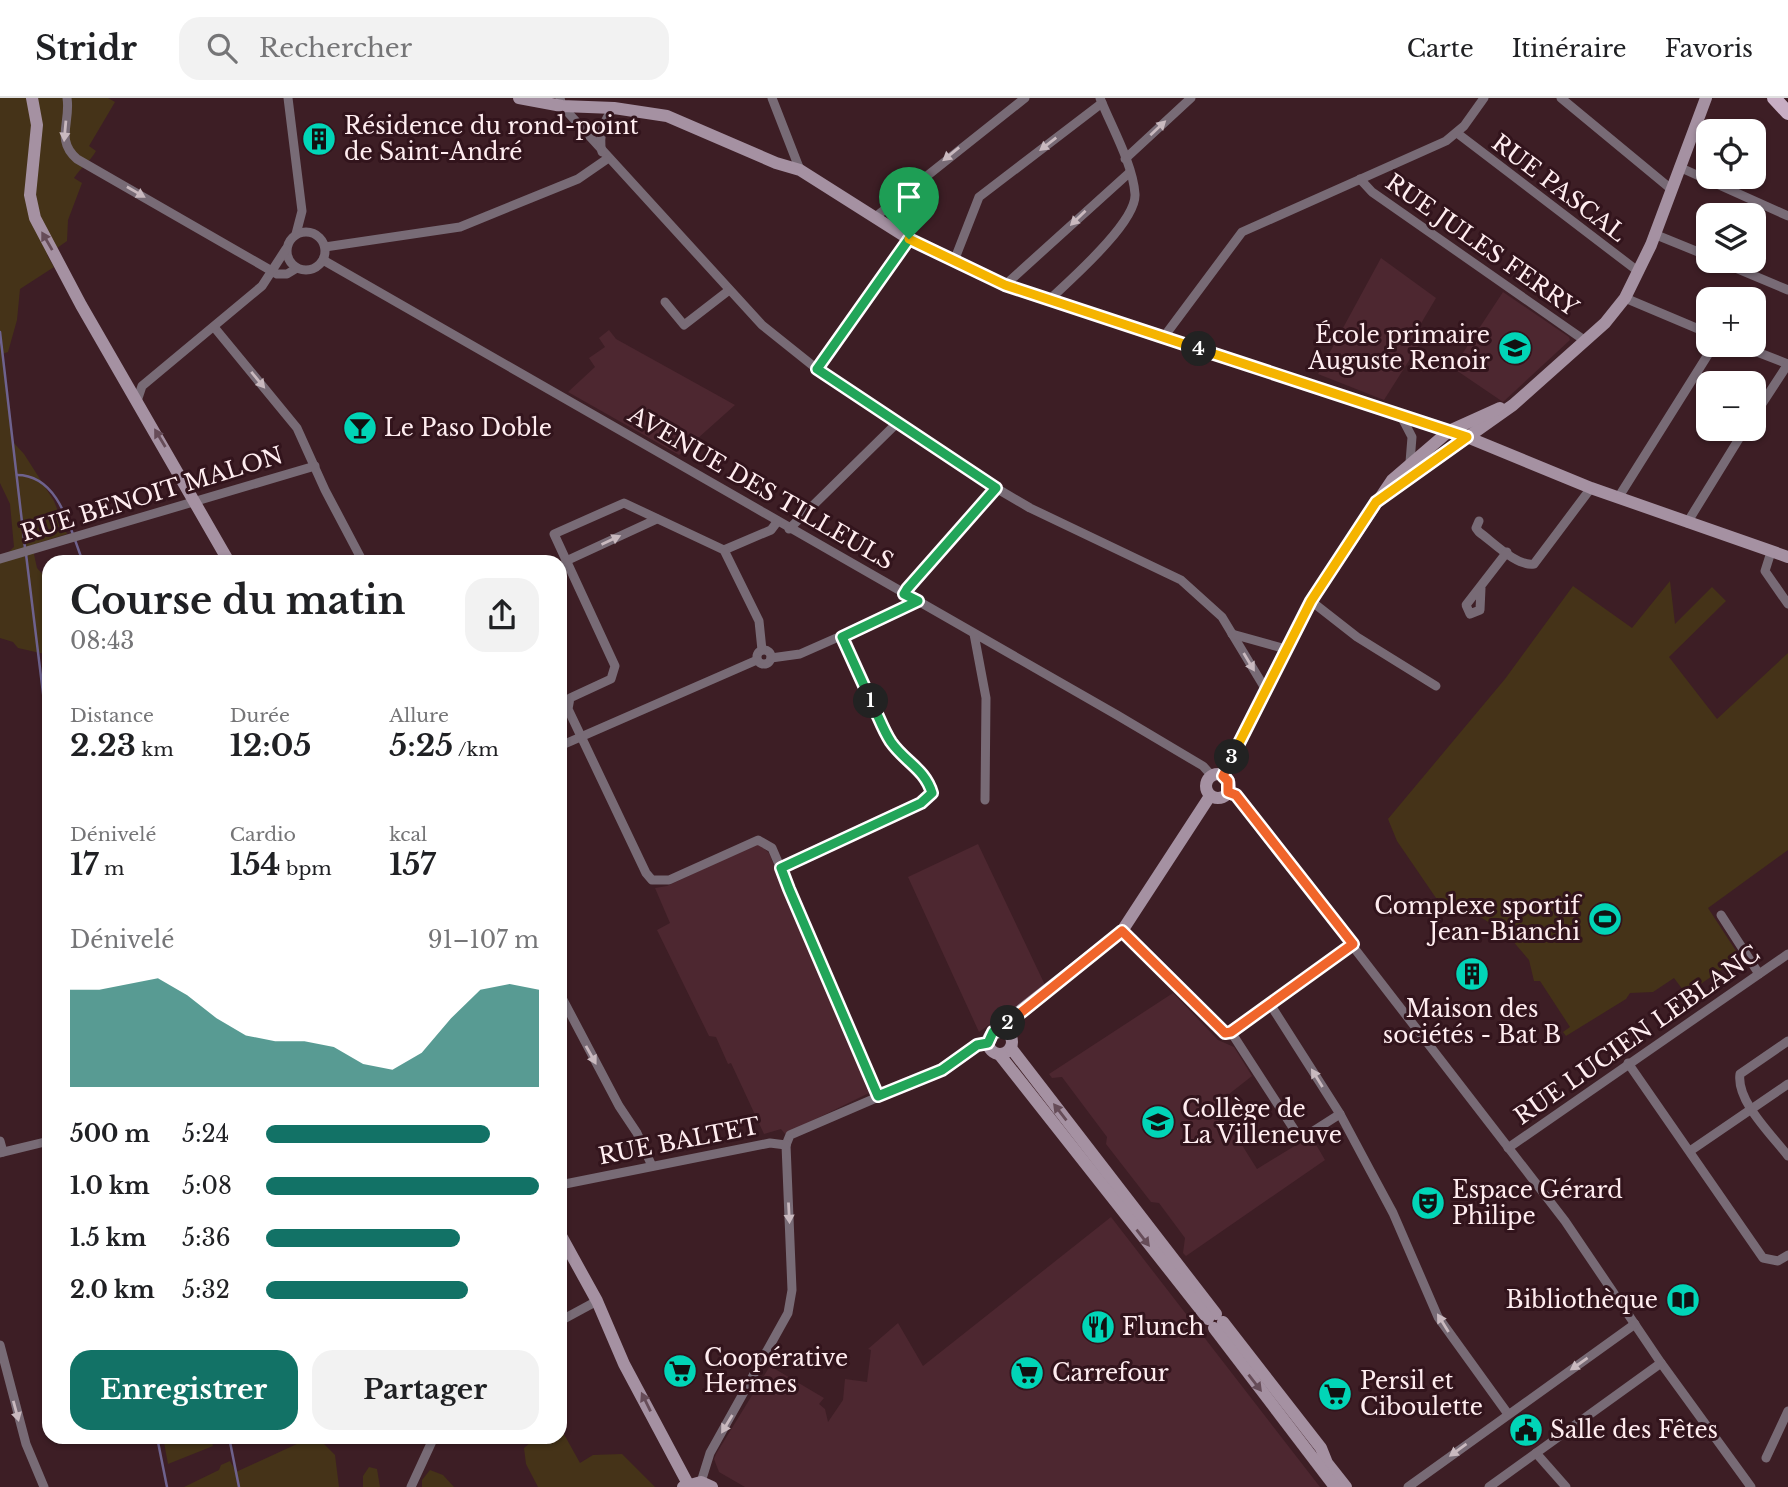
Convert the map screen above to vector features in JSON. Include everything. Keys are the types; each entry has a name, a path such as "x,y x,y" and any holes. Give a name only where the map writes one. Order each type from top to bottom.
{"main road":[{"path":"1774,98 1788,113"}],"street":[{"path":"32,98 37,125 30,180 32,208 41,231 225,555"},
{"path":"67,98 63,140 67,150 77,159 282,275 298,268 312,269 323,260 325,247 302,211 288,98"},
{"path":"519,98 667,116 776,163 800,170 909,239 1005,285 1467,437 1591,488 1788,557"},
{"path":"772,98 800,170"},
{"path":"874,218 1025,98"},
{"path":"1125,159 1191,98"},
{"path":"1163,338 1242,232 1457,133 1484,98"},
{"path":"1561,98 1671,189"},
{"path":"1376,502 1530,389 1625,299 1639,272 1706,98"},
{"path":"954,261 979,197 1101,100 1125,159 1135,194 1133,210 1092,258 1048,301"},
{"path":"561,102 604,156 762,325 817,369 895,424 996,488 1030,508 1181,580 1222,617 1266,690"},
{"path":"604,156 600,138 606,118 614,108"},
{"name":"RUE PASCAL","path":"1457,133 1639,272"},
{"path":"325,247 460,228 578,179 604,156"},
{"path":"1679,167 1788,216"},
{"path":"1005,285 1129,173"},
{"name":"RUE JULES FERRY","path":"1360,179 1371,192 1584,340"},
{"path":"137,403 142,386 262,286 296,234 302,211"},
{"path":"296,234 314,233"},
{"path":"1654,234 1696,251"},
{"path":"817,369 909,239"},
{"path":"286,249 288,258 298,268"},
{"name":"AVENUE DES TILLEULS","path":"323,260 1218,776"},
{"path":"1748,273 1788,290"},
{"path":"665,302 684,325 729,291"},
{"path":"1625,299 1696,328"},
{"path":"214,327 297,428 360,555"},
{"path":"1766,355 1788,364 1766,398"},
{"path":"1618,498 1706,357"},
{"path":"127,386 142,386"},
{"path":"1210,796 1206,785 1218,776 1311,601 1376,502 1410,462 1449,432 1494,411 1530,389"},
{"path":"1400,415 1412,437 1410,462"},
{"path":"789,529 895,424"},
{"path":"1687,523 1738,441"},
{"name":"RUE BENOIT MALON","path":"0,559 315,466"},
{"path":"904,594 996,488"},
{"path":"1479,522 1476,528 1479,532 1528,565 1534,564 1591,488"},
{"path":"563,555 554,534 624,503 724,550 760,621 762,650 757,660 567,743"},
{"path":"567,561 657,519"},
{"path":"724,550 771,530 777,522"},
{"path":"1481,588 1507,552"},
{"path":"1771,552 1765,571 1788,604"},
{"path":"567,563 615,666 611,679 570,698 568,709 646,873 652,880 669,880 758,839 772,848 878,1096"},
{"path":"757,660 764,664 771,658 800,654 918,601"},
{"path":"1311,601 1357,637 1436,686"},
{"path":"974,634 985,698 985,800"},
{"path":"1232,634 1286,649"},
{"path":"781,868 921,803 932,793 927,777 905,759 889,740 842,637"},
{"path":"762,650 769,652 771,658"},
{"path":"1218,776 1228,781 1232,794 1353,944 1565,1222 1661,1363 1751,1487"},
{"path":"1210,796 1232,794"},
{"path":"1005,1030 1012,1017 1122,931 1210,796"},
{"path":"1721,915 1759,974"},
{"path":"1122,931 1225,1033 1231,1032 1353,944"},
{"name":"RUE LUCIEN LEBLANC","path":"1508,1148 1788,954"},
{"path":"1270,1004 1340,1114 1393,1213 1438,1317 1508,1414"},
{"path":"567,1007 652,1166"},
{"path":"1335,1487 1215,1321 1012,1048 1011,1035 1005,1030 993,1032 988,1043 991,1051 999,1054 1215,1321 1321,1448 1327,1463 1346,1487"},
{"path":"1231,1032 1298,1137 1304,1137 1340,1114"},
{"path":"1788,1041 1740,1074 1738,1084 1752,1109 1788,1156"},
{"name":"RUE BALTET","path":"567,1184 770,1143 786,1145 790,1135 942,1070 977,1045 988,1043"},
{"path":"999,1054 1012,1048"},
{"path":"1628,1063 1763,1258 1778,1261 1788,1255"},
{"path":"1690,1151 1788,1084"},
{"path":"0,1141 1,1153 42,1143"},
{"path":"696,1485 710,1453 788,1313 792,1290 786,1145"},
{"path":"567,1247 597,1301 624,1364 696,1485"},
{"path":"567,1317 597,1301"},
{"path":"1408,1487 1635,1324"},
{"path":"0,1345 26,1444 44,1487"},
{"path":"1489,1487 1661,1363"},
{"path":"1766,1458 1788,1411"},
{"path":"411,1487 431,1444"},
{"path":"1536,1453 1566,1487"}],"shaded area":[{"path":"0,98 108,98 115,102 89,146 96,151 74,178 82,183 68,220 67,241 47,255 54,267 20,289 17,320 8,352 2,354 12,441 24,454 54,501 67,534 32,545 37,568 42,574 42,653 18,648 13,642 0,638 0,560 14,547 10,504 0,483"},
{"path":"1381,258 1436,298 1410,342 1418,346 1384,400 1318,374"},
{"name":"École primaire Auguste Renoir","path":"1503,292 1570,340 1503,402 1453,368"},
{"path":"609,330 616,339 735,405 679,455 568,392 595,367 589,358 605,347 599,338"},
{"path":"1670,581 1675,624 1712,587 1726,601 1669,657 1717,719 1788,653 1788,850 1708,908 1740,957 1686,994 1674,978 1653,992 1630,993 1626,999 1566,1036 1563,1032 1570,1027 1540,981 1534,981 1529,960 1506,933 1482,918 1436,898 1397,841 1388,819 1505,679 1573,586 1632,628"},
{"path":"758,843 769,853 869,1093 785,1134 781,1129 764,1134 731,1063 728,1064 716,1037 709,1036 657,930 670,923 655,888 667,886"},
{"path":"978,844 1045,985 979,1032 908,877"},
{"name":"Collège de La Villeneuve","path":"1173,993 1218,1040 1234,1047 1252,1076 1210,1109 1231,1137 1235,1134 1257,1169 1311,1136 1325,1160 1186,1256 1183,1253 1185,1238 1159,1203 1151,1202 1106,1144 1107,1137 1062,1077 1052,1078 1049,1074"},
{"path":"1111,1217 1320,1487 745,1487 719,1472 714,1459 716,1454 770,1366 824,1398 819,1404 825,1409 828,1422 843,1400 845,1379 867,1382 871,1350 868,1349 898,1323 923,1366"},
{"path":"567,1440 580,1463 593,1455 622,1454 655,1487 538,1487 526,1464 524,1448 529,1444 567,1444"},
{"path":"164,1444 213,1444 213,1446 168,1464"},
{"path":"297,1444 324,1444 335,1455 339,1487 184,1487 219,1470 221,1465 230,1461 236,1472"},
{"path":"369,1467 377,1469 380,1487 363,1487 363,1476"},
{"path":"430,1470 443,1475 454,1487 422,1487 422,1480"}],"waterway":[{"path":"0,332 25,548"},
{"path":"17,475 31,477 53,494 61,506 80,555"},
{"path":"26,554 42,685"},
{"path":"158,1444 167,1487"},
{"path":"230,1444 239,1487"}],"place":[{"name":"Résidence du rond-point de Saint-André","path":"319,139"},
{"name":"École primaire Auguste Renoir","path":"1515,348"},
{"name":"Le Paso Doble","path":"360,428"},
{"name":"Complexe sportif Jean-Bianchi","path":"1605,919"},
{"name":"Maison des sociétés - Bat B","path":"1472,974"},
{"name":"Collège de La Villeneuve","path":"1158,1122"},
{"name":"Espace Gérard Philipe","path":"1428,1203"},
{"name":"Bibliothèque","path":"1683,1300"},
{"name":"Flunch","path":"1098,1327"},
{"name":"Coopérative Hermes","path":"680,1371"},
{"name":"Carrefour","path":"1027,1373"},
{"name":"Persil et Ciboulette","path":"1335,1394"},
{"name":"Salle des Fêtes","path":"1526,1430"}],"route":[{"path":"909,239 1005,285 1048,301 1467,437 1376,502 1311,601 1223,776 1228,781 1228,792 1236,795 1353,944 1231,1032 1225,1033 1122,931 1012,1017 1005,1030 993,1032 988,1043 977,1045 942,1070 878,1096 781,868 921,803 932,793 927,777 905,759 889,740 842,637 918,601 904,594 907,589 996,488 895,424 817,369 909,239"}]}
